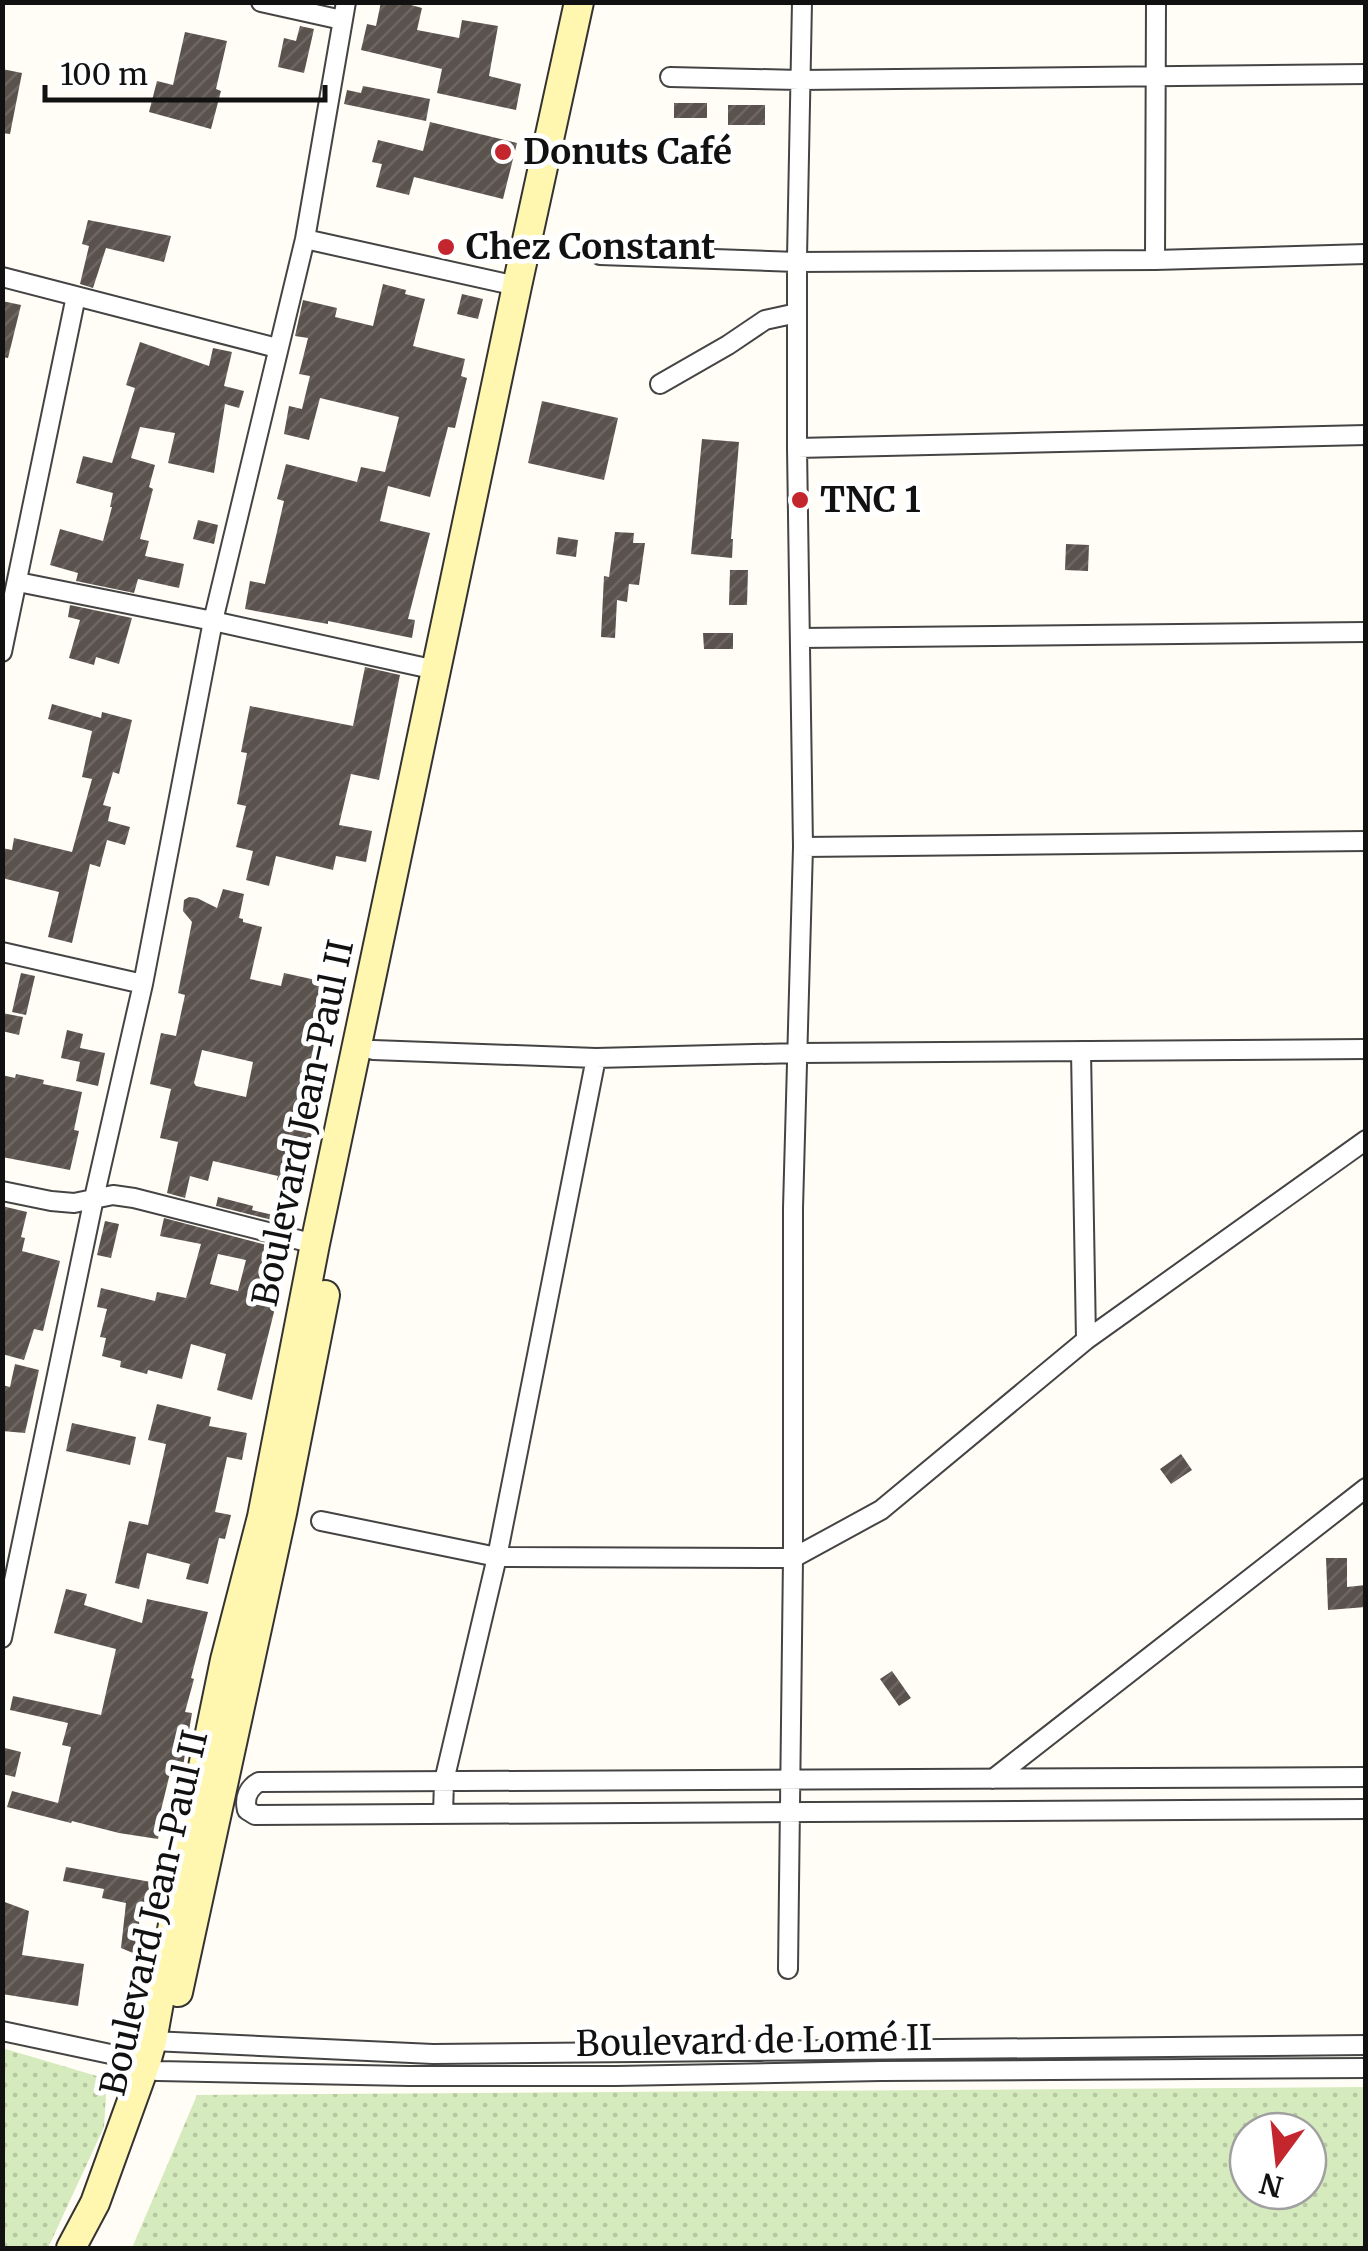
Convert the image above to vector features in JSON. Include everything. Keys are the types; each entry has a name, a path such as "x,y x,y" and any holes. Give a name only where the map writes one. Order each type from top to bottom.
{"main road":[{"name":"Boulevard Jean-Paul II","path":"159,2041 190,1830 225,1660 262,1517 315,1244 579,2"},
{"name":"Boulevard Jean-Paul II","path":"91,2248 109,2211 159,2041 282,1513 427,785 596,2"},
{"name":"Boulevard Jean-Paul II","path":"71,2248 95,2204 151,2070"}],"street":[{"path":"2,1638 10,1558 143,984 213,621 305,239 344,11 261,2"},
{"path":"788,1969 793,1208 804,847 796,262 802,2"},
{"path":"1155,260 1156,2"},
{"path":"670,77 800,80 1366,74"},
{"path":"305,239 516,286"},
{"path":"600,255 796,262 1155,260 1366,254"},
{"path":"2,277 278,348"},
{"path":"2,652 76,296"},
{"path":"660,384 765,320 797,313"},
{"path":"797,448 1366,435"},
{"path":"18,582 436,670"},
{"path":"800,638 1366,632"},
{"path":"804,847 1366,841"},
{"path":"2,952 143,984"},
{"path":"373,1050 596,1058 1366,1049"},
{"path":"1081,1051 1086,1340"},
{"path":"443,1814 444,1781 497,1557 596,1058"},
{"path":"322,1521 497,1557 792,1558 881,1510 1086,1340 1366,1140"},
{"path":"2,1191 50,1202 74,1203 113,1195 134,1198 315,1244"},
{"path":"993,1779 1366,1488"},
{"path":"1366,1777 259,1782 252,1786 245,1802 247,1810 255,1815 1366,1809"},
{"path":"2,2031 115,2055 151,2070"},
{"path":"115,2055 159,2041"},
{"name":"Boulevard de Lomé II","path":"159,2041 433,2054 1366,2045"},
{"name":"Boulevard de Lomé II","path":"151,2070 616,2076 1366,2068"}],"green space":[{"path":"2,2048 107,2079 104,2127 48,2248 3,2248"},
{"path":"1365,2087 1365,2248 132,2248 197,2095"}],"building":[{"path":"381,2 422,8 417,30 459,38 462,20 498,26 489,76 521,84 516,110 437,93 442,69 361,50 367,24 376,26"},
{"path":"300,26 314,29 304,73 278,67 284,38 296,41"},
{"path":"185,32 227,41 216,89 221,91 211,129 149,112 157,81 173,85"},
{"path":"2,69 22,73 10,134 2,133"},
{"path":"363,86 430,99 426,121 344,104 347,90 361,93"},
{"path":"674,103 707,103 707,118 674,118"},
{"path":"728,105 765,105 765,125 728,125"},
{"path":"430,122 517,143 503,199 414,177 409,195 376,187 382,164 372,162 378,140 423,151"},
{"path":"88,220 171,236 164,262 106,248 93,288 80,284 89,246 82,244"},
{"path":"383,284 425,299 413,346 465,359 461,376 467,378 455,428 448,427 430,497 388,486 380,521 430,533 408,619 415,620 412,638 245,609 250,581 265,584 284,501 277,499 286,464 357,482 361,467 385,472 399,417 320,398 309,440 284,434 289,406 302,409 310,376 299,374 308,338 295,336 303,300 337,308 335,317 373,326"},
{"path":"462,294 483,299 478,319 457,314"},
{"path":"2,301 21,305 8,358 2,357"},
{"path":"140,342 209,366 213,348 232,352 224,386 244,391 239,408 225,404 214,473 168,463 175,433 140,427 131,458 155,465 140,539 149,541 145,556 184,564 179,588 138,579 134,593 76,581 78,573 50,565 60,529 103,541 113,493 76,483 83,456 112,463 135,388 126,385"},
{"path":"542,401 618,418 604,480 528,463"},
{"path":"702,439 739,442 732,558 691,554"},
{"path":"198,520 218,525 214,544 193,539"},
{"path":"615,532 634,533 633,543 645,543 639,585 629,584 627,602 617,600 615,638 601,637 604,576 609,577"},
{"path":"558,537 578,540 576,557 556,554"},
{"path":"1066,544 1089,545 1088,571 1065,570"},
{"path":"730,570 748,570 747,605 729,605"},
{"path":"70,605 132,618 119,664 96,657 94,665 69,658 80,620 68,617"},
{"path":"703,633 733,633 733,649 704,649"},
{"path":"365,667 400,675 379,780 351,774 339,825 372,831 366,862 336,856 333,870 276,856 269,886 246,880 253,851 236,847 246,806 237,804 247,753 241,752 250,706 353,726"},
{"path":"52,704 101,718 102,712 132,720 119,774 113,772 103,805 111,807 108,821 130,827 125,845 107,840 100,867 90,864 72,943 48,937 59,892 2,878 2,848 12,850 14,838 72,852 92,779 82,777 92,731 48,719"},
{"path":"223,889 244,894 239,918 262,927 250,979 281,986 284,973 334,984 311,1104 318,1105 296,1185 277,1180 278,1176 213,1161 208,1181 190,1176 185,1198 167,1193 178,1142 160,1138 171,1089 150,1084 161,1033 176,1036 185,995 178,993 192,922 183,911 184,900 197,898 217,908","holes":["202,1050 253,1062 246,1097 194,1083"]},
{"path":"21,973 35,976 26,1015 12,1012"},
{"path":"2,1013 23,1017 19,1035 2,1031"},
{"path":"67,1030 83,1034 80,1048 105,1053 98,1086 76,1081 80,1062 61,1058"},
{"path":"16,1074 82,1092 70,1170 2,1157 2,1075 15,1078"},
{"path":"218,1197 290,1219 288,1224 216,1206"},
{"path":"2,1206 27,1212 22,1251 60,1261 43,1331 34,1329 24,1360 2,1354"},
{"path":"164,1218 282,1249 272,1288 277,1290 273,1303 276,1304 252,1400 217,1390 226,1354 191,1344 182,1379 120,1367 121,1361 102,1356 106,1338 100,1337 107,1309 97,1307 101,1288 155,1301 157,1292 186,1298 201,1244 160,1236","holes":["218,1254 246,1260 238,1291 210,1284"]},
{"path":"105,1221 119,1224 111,1258 97,1255"},
{"path":"15,1364 39,1370 25,1433 2,1431 2,1385 10,1387"},
{"path":"157,1404 211,1417 209,1426 247,1433 242,1460 227,1457 215,1512 231,1515 225,1539 219,1538 208,1584 186,1579 190,1564 147,1553 139,1589 115,1583 129,1521 148,1525 166,1444 148,1440"},
{"path":"72,1423 136,1437 130,1465 66,1451"},
{"path":"1181,1454 1192,1470 1171,1484 1160,1469"},
{"path":"1326,1558 1347,1558 1347,1587 1366,1585 1366,1607 1328,1610"},
{"path":"66,1589 87,1594 84,1605 142,1623 147,1599 208,1612 185,1712 192,1713 183,1766 172,1765 158,1839 7,1807 12,1791 58,1803 71,1747 62,1745 68,1723 10,1710 13,1696 101,1715 116,1649 54,1633"},
{"path":"892,1671 911,1698 899,1706 880,1679"},
{"path":"5,1748 21,1752 15,1777 2,1774"},
{"path":"66,1867 151,1882 147,1906 141,1905 133,1953 121,1948 126,1903 102,1898 104,1889 63,1881"},
{"path":"2,1901 29,1911 22,1955 84,1964 78,2006 2,1994"}],"place":[{"name":"Donuts Café","path":"503,152"},
{"name":"Chez Constant","path":"446,247"},
{"name":"TNC 1","path":"800,500"}]}
